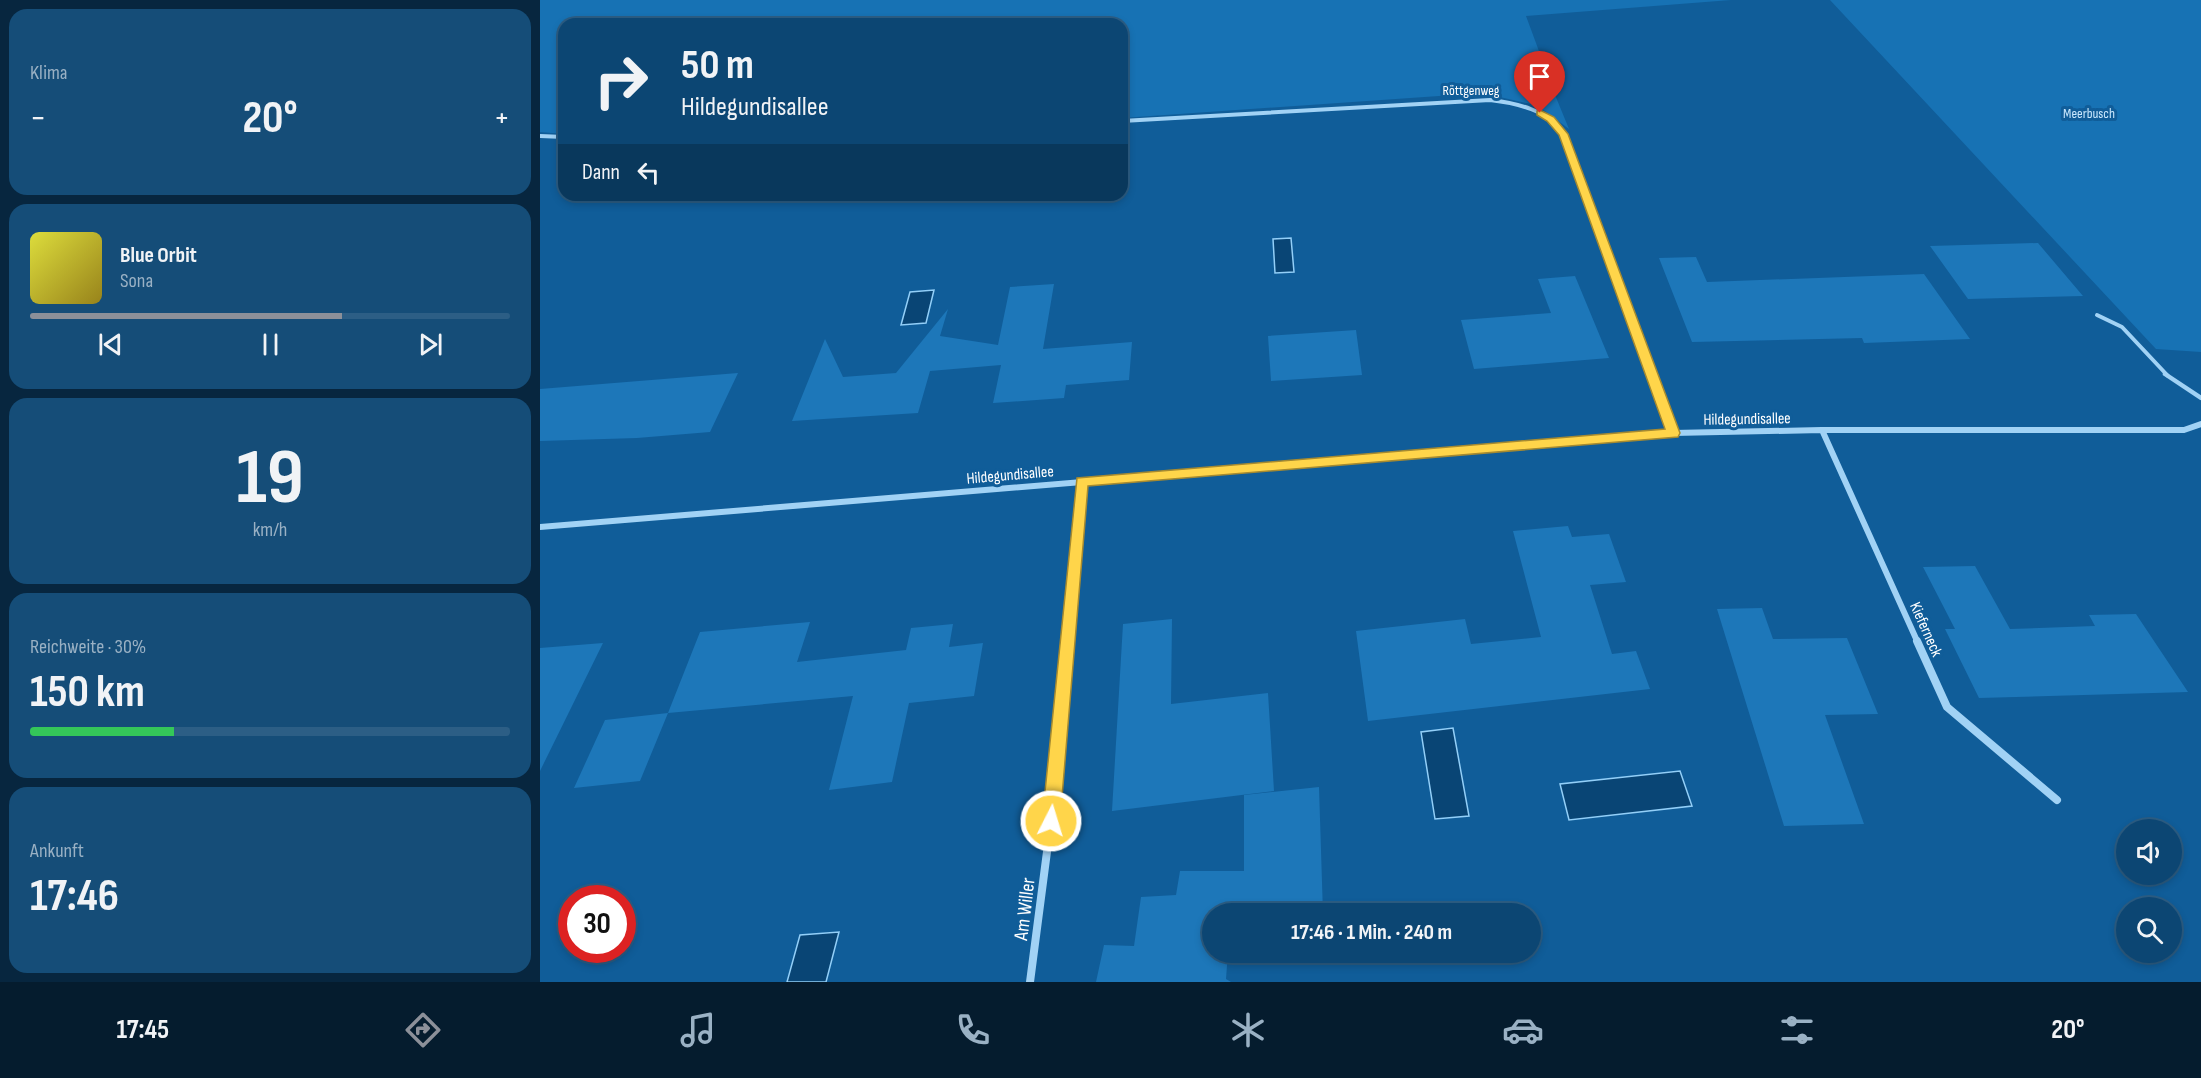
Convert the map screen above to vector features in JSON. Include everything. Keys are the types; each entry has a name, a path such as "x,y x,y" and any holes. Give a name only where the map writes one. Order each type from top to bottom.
{"street":[{"name":"Röttgenweg","path":"1128,121 1480,100 1515,104 1540,113 1550,119 1563,134 1673,433"},
{"path":"540,136 558,137"},
{"name":"Hildegundisallee","path":"540,526 1673,433 1822,430 2184,430 2201,424"},
{"name":"Kieferneck","path":"1822,430 1947,707 2057,800"},
{"name":"Am Willer","path":"1030,982 1051,821 1082,481"}],"lane":[{"path":"2097,315 2122,327 2162,372 2201,398"}],"green space":[{"path":"540,0 1731,0 1526,16 1553,89 1540,90 1553,90 1569,129 1545,111 1531,104 1482,93 1128,118 1128,18 558,18 558,134 540,132"},
{"name":"Meerbusch","path":"1830,0 2201,0 2201,352 2156,349"}],"shaded area":[{"path":"1291,238 1294,272 1275,273 1273,239"},
{"path":"934,290 926,323 901,325 910,292"},
{"path":"1453,728 1469,816 1435,819 1421,732"},
{"path":"1680,771 1692,806 1569,820 1560,784"},
{"path":"839,932 826,982 787,982 800,935"}],"building":[{"path":"2038,243 2083,296 1968,299 1930,246"},
{"path":"1696,257 1707,282 1924,274 1970,339 1864,343 1862,338 1692,342 1659,258"},
{"path":"1575,276 1609,358 1474,369 1461,320 1551,313 1538,279"},
{"path":"1054,284 1043,349 1132,342 1129,380 1066,385 1064,398 993,403 1001,365 930,371 918,413 792,421 825,339 843,377 896,373 948,309 940,336 998,345 1010,287"},
{"path":"1356,330 1362,375 1271,381 1268,336"},
{"path":"738,373 710,432 637,438 540,441 540,389"},
{"path":"1568,526 1572,537 1609,534 1626,582 1590,585 1612,654 1636,651 1650,689 1368,721 1356,631 1465,619 1471,644 1541,637 1513,531"},
{"path":"1975,566 2010,629 2095,626 2089,615 2136,614 2188,692 1979,698 1945,629 1955,629 1923,567"},
{"path":"1762,608 1773,639 1847,638 1878,714 1825,715 1864,824 1784,826 1717,609"},
{"path":"1172,619 1171,704 1268,693 1274,791 1112,811 1123,624"},
{"path":"810,622 797,662 906,650 911,628 953,624 949,647 983,643 974,696 909,703 892,782 829,790 853,696 668,713 700,632"},
{"path":"603,643 540,771 540,648"},
{"path":"668,713 640,781 574,788 605,720"},
{"path":"1319,787 1323,903 1202,903 1202,963 1227,963 1226,979 1231,982 1096,982 1104,945 1134,946 1141,897 1176,895 1180,871 1244,871 1244,795"}],"route":[{"path":"1051,821 1082,481 1673,433 1563,134 1558,126 1540,113"}]}
